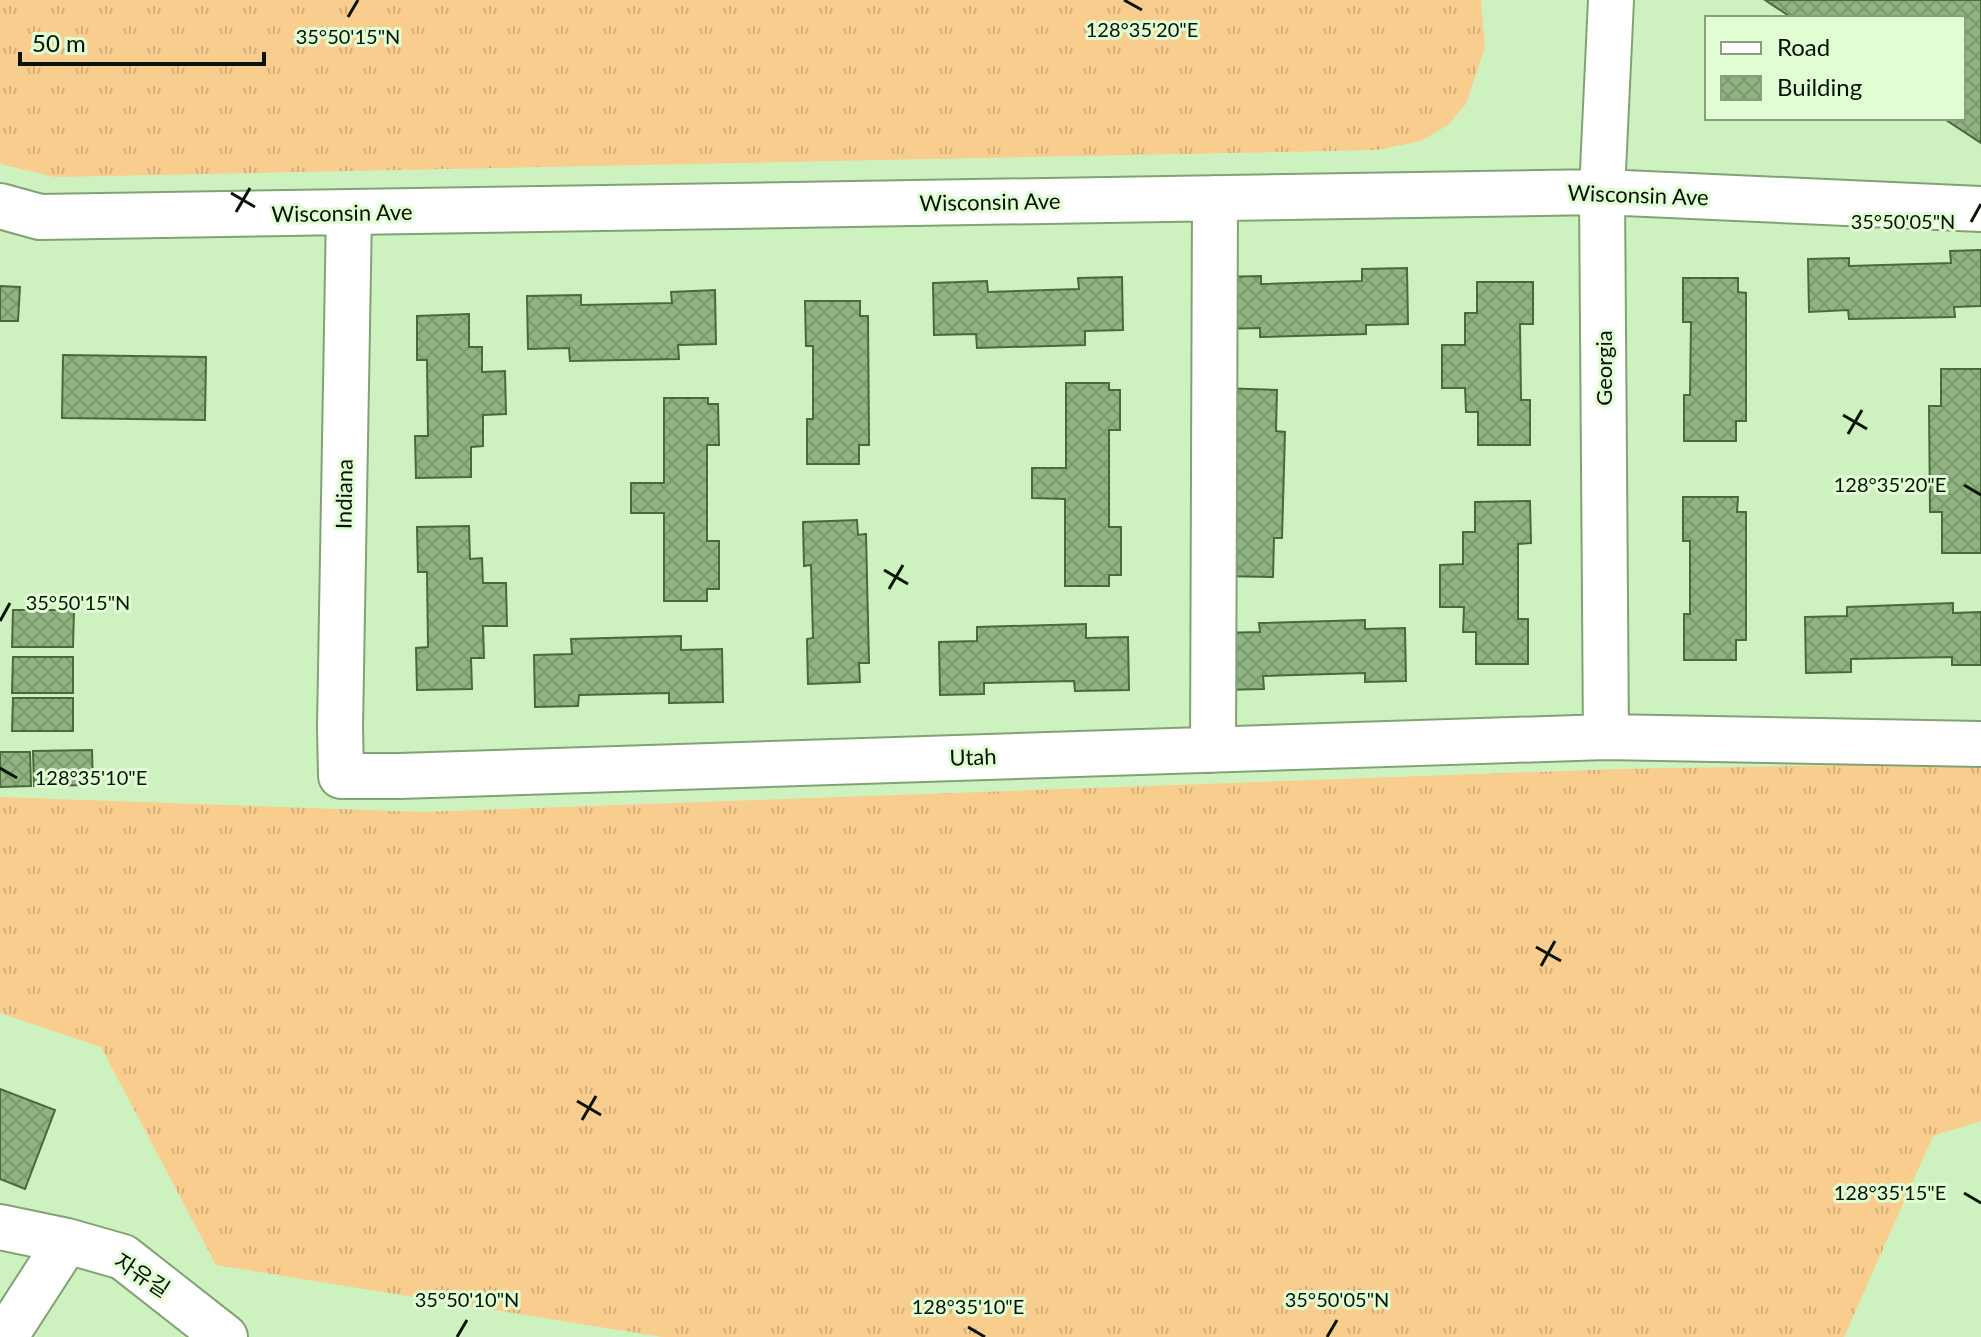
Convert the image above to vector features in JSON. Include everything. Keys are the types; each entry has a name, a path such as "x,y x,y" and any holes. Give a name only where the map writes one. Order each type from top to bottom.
{"street":[{"name":"Georgia","path":"1606,737 1602,192 1611,0"},
{"name":"Wisconsin Ave","path":"0,206 40,217 1602,192 1981,209"},
{"path":"1213,750 1215,198"},
{"name":"Indiana","path":"341,776 349,213"},
{"name":"Utah","path":"341,776 1606,737 1981,744"},
{"name":"자유길","path":"0,1227 123,1257 214,1332"},
{"path":"5,1337 67,1241"}],"green space":[{"path":"0,0 1481,0 1485,47 1466,104 1448,125 1421,141 1377,150 55,177 0,164"},
{"path":"1981,763 1981,1121 1933,1136 1844,1337 662,1337 216,1265 101,1047 0,1013 0,797 424,812 1619,769"}],"building":[{"path":"1765,0 1981,0 1981,143 1946,120 1965,120 1965,16 1789,16"},
{"path":"1981,250 1981,306 1954,307 1955,317 1849,319 1848,310 1809,312 1808,259 1849,258 1849,266 1951,263 1950,251"},
{"path":"1407,268 1408,324 1366,325 1366,334 1260,337 1260,328 1221,329 1219,277 1261,276 1261,284 1362,281 1362,269"},
{"path":"1122,277 1123,330 1085,331 1085,345 977,348 976,334 934,335 933,283 987,281 988,292 1079,289 1078,278"},
{"path":"1683,278 1738,278 1738,292 1746,293 1746,421 1736,421 1736,441 1684,441 1684,395 1690,395 1691,322 1683,322"},
{"path":"1477,282 1533,282 1533,324 1520,324 1521,400 1530,400 1530,445 1478,445 1478,412 1466,412 1465,388 1442,388 1442,345 1465,345 1465,313 1477,313"},
{"path":"0,286 20,287 18,321 0,321"},
{"path":"715,290 716,344 678,345 679,359 570,361 569,348 528,349 527,296 581,295 581,305 672,303 671,292"},
{"path":"805,301 860,301 860,316 868,316 869,445 859,445 859,464 807,464 807,419 813,419 813,346 806,346"},
{"path":"469,314 469,347 482,347 482,372 505,371 506,414 483,415 483,446 471,447 471,477 416,478 415,436 428,436 427,360 417,360 417,316"},
{"path":"63,355 206,357 205,420 62,418"},
{"path":"1941,369 1981,369 1981,553 1942,553 1942,512 1930,512 1929,406 1941,406"},
{"path":"1066,383 1109,383 1109,390 1120,390 1120,430 1109,430 1109,527 1121,527 1121,575 1109,575 1109,586 1065,586 1065,499 1032,498 1032,468 1066,468"},
{"path":"1221,388 1277,390 1276,431 1285,432 1282,538 1274,538 1273,577 1220,576"},
{"path":"664,398 708,398 708,404 718,404 719,445 707,445 707,541 719,541 719,589 707,589 707,601 664,601 664,513 631,513 631,483 664,483"},
{"path":"1683,497 1738,497 1737,512 1746,512 1746,640 1736,640 1736,660 1684,660 1684,614 1690,614 1690,541 1683,541"},
{"path":"1530,501 1531,543 1518,544 1518,619 1528,619 1528,664 1476,664 1476,632 1463,632 1464,607 1440,607 1440,565 1463,564 1463,532 1475,532 1475,502"},
{"path":"857,520 858,535 866,534 869,663 859,663 860,682 808,684 807,639 813,638 811,565 804,566 803,522"},
{"path":"469,526 470,559 482,558 483,583 506,583 507,626 483,626 484,658 471,658 472,689 417,690 416,648 428,647 427,572 418,572 417,527"},
{"path":"1953,603 1953,613 1981,612 1981,665 1952,665 1952,657 1851,659 1851,672 1806,673 1805,617 1847,616 1847,607"},
{"path":"13,610 74,610 73,647 12,647"},
{"path":"1365,620 1365,629 1405,628 1406,681 1365,682 1365,673 1263,676 1264,689 1219,690 1218,633 1260,632 1259,623"},
{"path":"1086,624 1086,638 1128,637 1129,690 1075,691 1074,681 984,683 984,694 940,695 939,642 977,641 977,627"},
{"path":"681,636 681,650 722,649 723,702 669,703 669,693 579,695 578,706 535,707 534,655 572,654 571,639"},
{"path":"13,657 73,657 73,693 12,693"},
{"path":"13,698 73,698 73,731 12,731"},
{"path":"92,750 93,785 34,786 33,751"},
{"path":"0,752 30,752 31,786 0,787"},
{"path":"0,1089 55,1110 25,1189 0,1179"}]}
